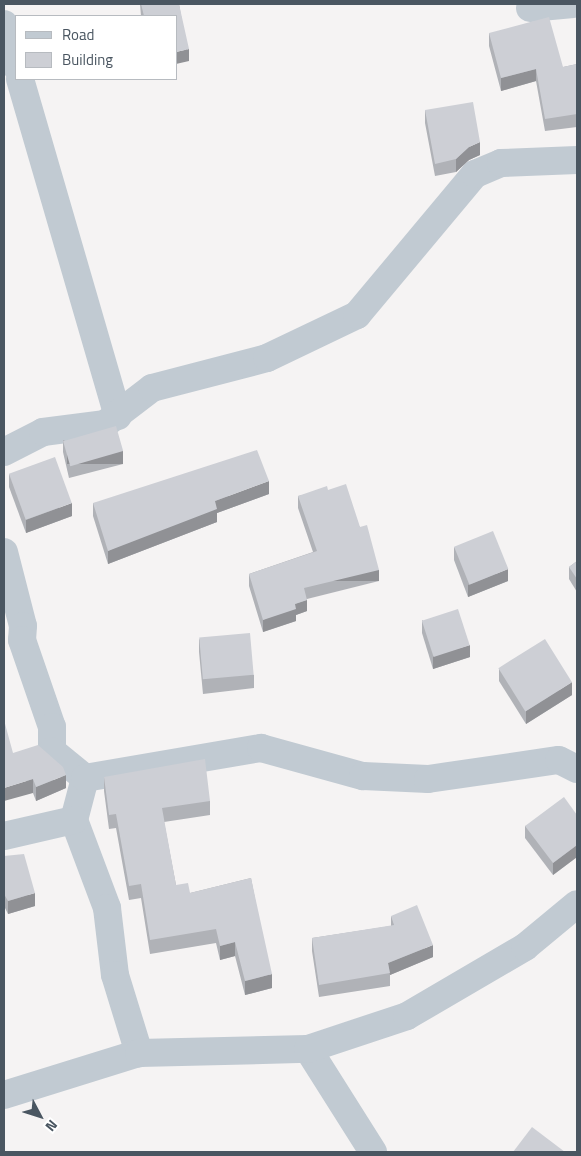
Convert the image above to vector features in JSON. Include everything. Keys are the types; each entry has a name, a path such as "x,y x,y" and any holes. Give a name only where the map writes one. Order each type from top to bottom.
{"street":[{"path":"530,8 574,4"},
{"path":"4,24 15,62"},
{"path":"20,80 118,416"},
{"path":"4,452 43,432 105,424 118,416 152,388 267,358 357,316 475,174 501,163 577,160"},
{"path":"4,552 23,626 22,640 52,727 52,751 85,778 261,748 363,776 428,779 559,760 577,769"},
{"path":"85,778 74,820 108,908 115,975 139,1053"},
{"path":"4,836 74,820"},
{"path":"4,1095 139,1053 308,1049 407,1016 525,947 577,904"},
{"path":"308,1049 373,1152"}],"building":[{"path":"141,4 179,4 189,49 178,52 178,15 144,15"},
{"path":"549,17 563,67 577,64 577,114 545,119 536,69 501,78 489,33"},
{"path":"473,102 480,142 469,147 456,159 435,164 425,110"},
{"path":"116,426 123,451 70,466 63,441"},
{"path":"257,450 269,481 215,501 217,509 108,551 93,503"},
{"path":"55,457 72,503 26,520 9,474"},
{"path":"346,484 360,527 367,525 379,570 304,588 307,600 295,604 296,609 263,620 249,574 317,551 298,496 327,486 328,490"},
{"path":"493,531 508,569 469,585 454,547"},
{"path":"577,561 577,579 569,567"},
{"path":"458,609 470,645 434,657 422,621"},
{"path":"250,633 254,675 203,679 199,637"},
{"path":"545,639 572,682 525,711 498,668"},
{"path":"4,720 13,753 38,745 63,767 66,775 36,787 33,779 4,788"},
{"path":"205,759 210,801 162,808 176,885 188,883 190,893 251,878 272,974 245,981 235,942 220,946 216,929 150,940 141,884 129,886 116,814 109,815 104,777"},
{"path":"564,797 577,815 577,845 553,863 525,826"},
{"path":"24,854 35,893 8,901 4,894 4,856"},
{"path":"417,905 433,945 388,963 390,973 319,985 312,938 394,925 391,916"},
{"path":"532,1127 565,1152 513,1152"}]}
